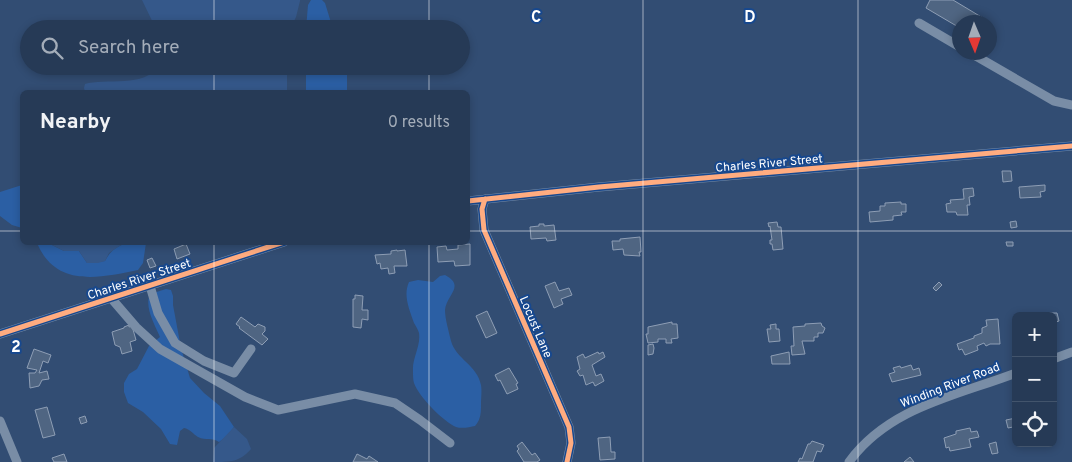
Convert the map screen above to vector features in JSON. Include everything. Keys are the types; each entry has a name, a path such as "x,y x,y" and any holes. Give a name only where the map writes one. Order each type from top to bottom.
{"street":[{"path":"919,23 952,42"},
{"path":"983,60 1054,101 1072,105"},
{"name":"Charles River Street","path":"470,201 1072,146"},
{"name":"Locust Lane","path":"485,199 482,209 484,230 568,427 571,443 566,462"},
{"name":"Charles River Street","path":"0,334 275,245"},
{"path":"150,286 158,313 175,343 197,357 234,373 251,349"},
{"path":"111,298 136,327 160,348 245,397 278,410 355,394 395,403 450,443"},
{"path":"1057,358 1072,352"},
{"name":"Winding River Road","path":"849,462 860,447 881,429 902,415 1012,374"},
{"path":"0,421 18,462"}],"shaded area":[{"path":"142,0 300,0 294,20 152,20"},
{"path":"311,0 322,0 325,3 330,20 307,20 308,5"},
{"path":"148,75 287,75 287,90 84,90 84,88 85,84 93,82 135,80"},
{"path":"306,75 347,75 347,90 306,90"},
{"path":"20,186 20,227 12,225 0,216 0,192"},
{"path":"38,245 52,245 64,251 79,251 87,263 105,261 113,250 122,245 146,245 143,263 138,270 94,277 67,273 55,267 45,257"},
{"path":"52,245 121,245 109,253 105,261 98,263 87,263 79,251 64,251"},
{"path":"445,275 454,283 453,291 445,310 451,341 457,353 475,372 481,385 480,418 475,426 456,427 445,420 426,401 413,380 413,366 419,343 419,333 409,307 407,287 409,282 418,280 433,282 440,276"},
{"path":"166,289 171,290 173,296 181,348 190,378 220,406 234,427 219,442 198,437 190,430 184,428 180,431 177,445 170,444 161,429 143,412 128,403 124,392 124,383 129,374 137,369 149,346 160,337 149,310 150,294"},
{"path":"234,427 247,439 251,449 239,459 213,462 214,448"}],"building":[{"path":"930,0 953,0 978,15 952,15 952,23 926,8"},
{"path":"1002,171 1011,171 1012,181 1003,182"},
{"path":"1045,185 1045,191 1040,192 1041,197 1020,198 1019,187"},
{"path":"973,188 974,196 969,197 970,205 967,205 968,215 957,215 956,212 947,212 946,204 951,203 950,200 964,199 963,189"},
{"path":"901,202 901,204 906,204 906,212 901,212 902,215 893,216 893,220 870,222 869,212 880,211 880,206 885,206 885,203"},
{"path":"1016,221 1017,227 1011,228 1010,222"},
{"path":"777,222 778,227 781,227 783,249 773,250 772,244 770,244 770,240 772,240 768,223"},
{"path":"539,224 544,224 544,226 554,225 556,240 547,241 546,238 531,239 530,227 539,226"},
{"path":"640,237 640,256 624,255 623,249 613,250 612,241"},
{"path":"1006,242 1013,242 1013,246 1007,246"},
{"path":"186,245 190,254 177,259 174,249"},
{"path":"458,245 470,245 470,265 455,266 454,261 438,262 437,247 446,246 447,250 458,249"},
{"path":"405,250 407,266 394,266 395,273 389,274 388,268 381,269 380,263 377,264 375,255 391,254 391,251"},
{"path":"152,258 156,266 150,268 147,260"},
{"path":"555,282 559,291 569,288 572,295 561,299 563,304 554,308 545,286"},
{"path":"939,282 942,285 936,291 933,288"},
{"path":"355,295 363,296 362,310 368,310 368,320 362,319 361,328 353,327 353,299 355,299"},
{"path":"487,311 497,333 486,338 476,316"},
{"path":"241,317 255,327 258,324 265,327 265,331 262,334 268,339 262,345 236,324"},
{"path":"998,319 1000,344 986,346 984,343 977,346 978,350 965,355 962,349 959,350 957,344 982,333 982,328 987,326 986,320"},
{"path":"672,322 672,324 677,324 678,338 671,339 672,343 666,343 666,339 658,339 658,342 648,343 646,334 648,334 648,327"},
{"path":"821,323 825,328 823,333 818,333 818,337 814,337 814,341 802,341 805,354 792,355 791,346 794,346 793,327"},
{"path":"776,324 776,329 779,329 780,341 769,342 767,329 771,329 770,325"},
{"path":"129,325 129,327 132,326 136,340 130,342 132,351 122,354 120,347 115,345 112,332"},
{"path":"653,344 653,354 648,355 648,345"},
{"path":"34,349 51,355 48,363 43,361 39,373 47,371 49,379 42,380 39,386 30,388 29,373 35,373 37,370 27,368"},
{"path":"598,352 599,354 603,352 605,357 592,365 596,376 601,374 604,381 595,386 593,382 586,385 583,375 580,376 577,371 580,369 577,357 583,354 585,358"},
{"path":"789,352 790,364 772,364 771,356"},
{"path":"911,365 913,370 919,368 921,375 892,382 889,374 895,372 893,368"},
{"path":"509,368 518,383 516,384 518,389 507,394 500,380 498,381 495,375"},
{"path":"47,407 55,435 43,438 35,410"},
{"path":"85,416 87,422 81,424 79,418"},
{"path":"1012,419 1012,427 1008,428 1006,420"},
{"path":"970,428 971,432 977,431 979,437 969,439 971,447 950,451 949,447 946,448 944,438 956,434 956,431"},
{"path":"610,437 611,452 615,452 615,459 600,460 598,438"},
{"path":"812,441 824,445 821,452 817,451 813,462 798,462 800,458 802,459 808,444"},
{"path":"522,442 532,455 535,453 540,460 537,462 524,462 517,451 519,449 517,446"},
{"path":"996,442 998,453 992,454 989,444"},
{"path":"64,454 67,462 54,462 52,458"},
{"path":"357,454 367,459 369,456 378,462 353,462"},
{"path":"910,457 914,462 904,462"}],"cycle path":[{"path":"470,201 599,187 1072,146"},
{"path":"485,199 482,209 484,230 569,427 571,443 567,462"},
{"path":"0,334 275,245"}]}
